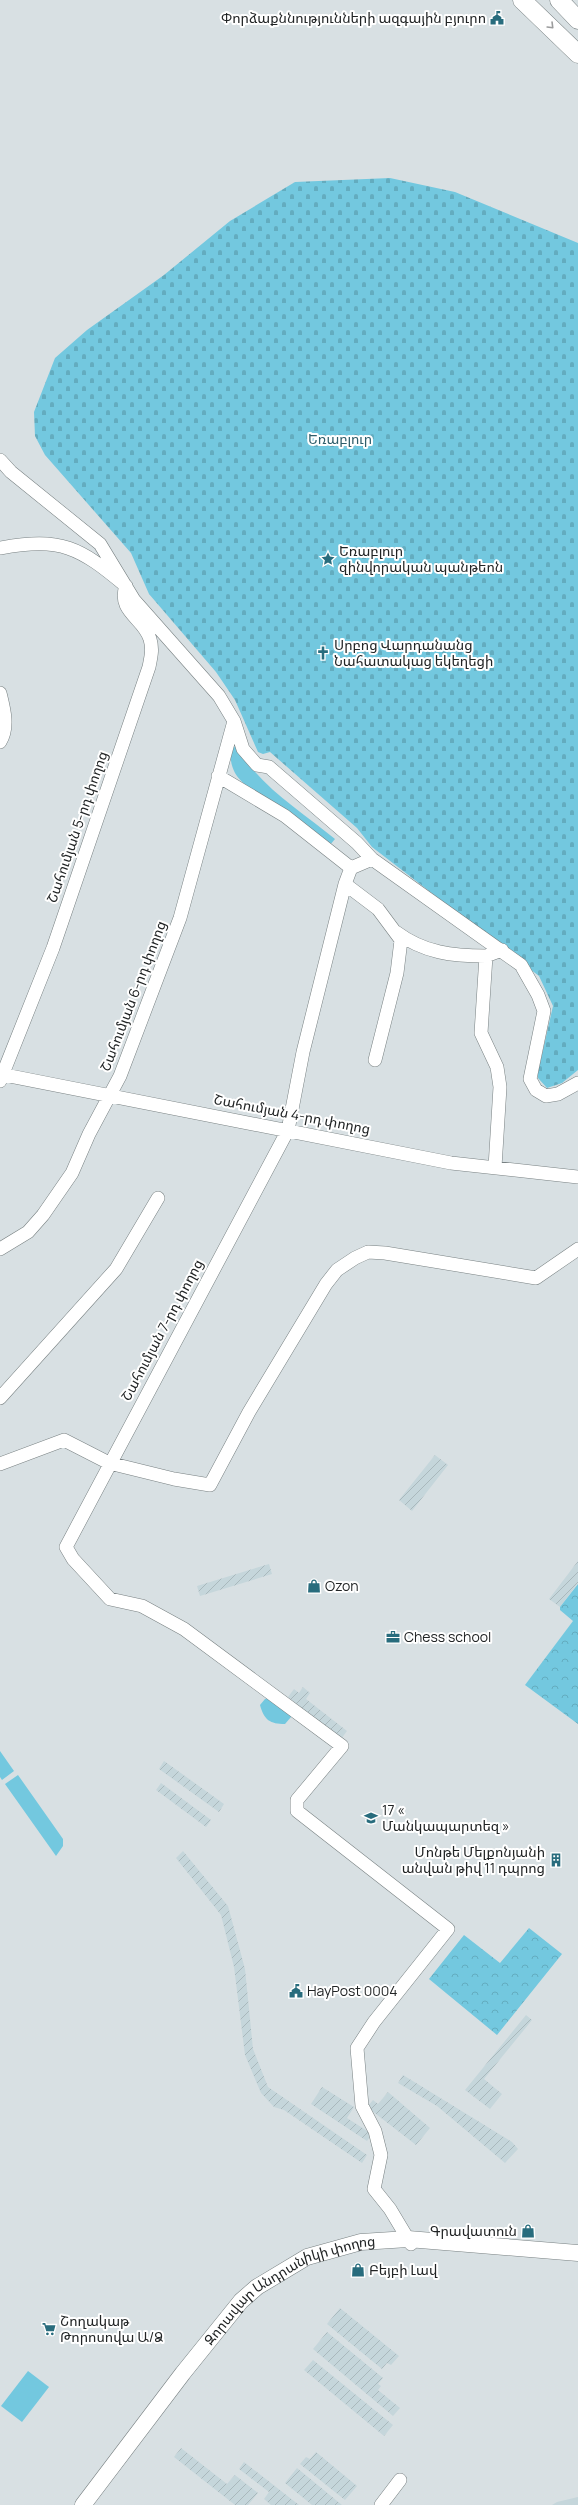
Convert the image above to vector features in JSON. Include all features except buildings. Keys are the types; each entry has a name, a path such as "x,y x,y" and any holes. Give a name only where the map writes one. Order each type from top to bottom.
{"highway":[{"path":"522,0 578,54"},
{"path":"559,0 578,20"}],"main road":[{"name":"Զորավար Անդրանիկի փողոց","path":"83,2505 183,2373 241,2301 256,2287 307,2257 361,2242 409,2242 578,2253"},
{"name":"Զորավար Անդրանիկի փողոց","path":"91,2505 219,2335 260,2291 310,2260 362,2247 409,2242 578,2258"}],"street":[{"path":"0,460 11,472 100,544 134,600 210,683 234,721 243,749 257,765 269,767 357,843 372,859 502,950 521,965 528,974 544,1011 530,1079 536,1090 546,1096 558,1094 578,1083"},
{"path":"0,548 19,544 52,543 62,545 97,562 126,586"},
{"name":"Շահումյան 5-րդ փողոց","path":"1,1077 53,948 149,667 152,651 150,638 145,629 126,606 122,595 126,586"},
{"path":"0,693 5,716 5,731 0,742"},
{"name":"Շահումյան 6-րդ փողոց","path":"0,1249 28,1232 43,1216 72,1173 89,1134 120,1076 180,918 234,721"},
{"path":"218,776 285,816 352,868 372,859"},
{"name":"Շահումյան 7-րդ փողոց","path":"352,868 345,884 303,1052 288,1130 66,1546 73,1559 110,1599 142,1606 184,1629 342,1746 297,1800 298,1811 448,1929 374,2022 358,2048 362,2106 375,2131 381,2155 374,2189 390,2209 409,2242"},
{"path":"345,884 378,909 401,940 397,973 375,1060"},
{"path":"396,932 414,942 444,954 486,956 502,950"},
{"path":"486,956 481,1033 497,1067 500,1087 495,1167"},
{"name":"Շահումյան 4-րդ փողոց","path":"1,1077 110,1094 451,1163 578,1177"},
{"path":"0,1398 116,1268 158,1198"},
{"path":"0,1464 64,1440 109,1463 210,1485 311,1306 337,1270 355,1258 368,1252 385,1253 536,1278 578,1249"},
{"path":"381,2505 400,2480"}],"shaded area":[{"path":"435,1455 448,1465 412,1511 399,1500"},
{"path":"578,1561 578,1583 560,1607 549,1599"},
{"path":"269,1564 272,1574 200,1596 197,1586"},
{"path":"303,1687 310,1693 306,1699 347,1731 341,1739 288,1697 294,1689 299,1693"},
{"path":"164,1761 224,1804 219,1812 159,1769"},
{"path":"161,1783 211,1820 206,1827 156,1790"},
{"path":"183,1851 228,1906 245,1969 253,2049 268,2087 367,2155 362,2163 284,2110 274,2107 261,2093 245,2055 234,1967 221,1915 176,1858"},
{"path":"526,2015 532,2020 484,2079 502,2094 490,2109 465,2090"},
{"path":"403,2075 512,2142 518,2149 505,2163 437,2106 398,2083"},
{"path":"322,2087 354,2107 347,2118 372,2134 367,2141 311,2104"},
{"path":"388,2092 430,2128 416,2145 367,2107 373,2100 378,2104"},
{"path":"340,2308 399,2356 391,2365 387,2363 382,2369 327,2324"},
{"path":"327,2332 383,2378 378,2384 381,2386 378,2390 400,2408 393,2416 313,2349"},
{"path":"313,2360 393,2425 384,2436 304,2370"},
{"path":"181,2448 227,2484 235,2475 258,2493 248,2505 235,2505 174,2457"},
{"path":"316,2452 357,2486 345,2500 300,2464 306,2457 310,2459"},
{"path":"244,2462 299,2505 271,2505 264,2499 269,2492 239,2469"},
{"path":"297,2468 342,2505 312,2505 285,2483"},
{"path":"578,2497 578,2505 552,2505 557,2502"}],"green space":[{"name":"Եռաբլուր","path":"390,178 455,192 578,243 578,1070 562,1083 547,1088 538,1078 538,1072 553,1006 539,976 372,847 357,828 270,752 263,754 258,752 235,700 216,672 149,594 131,553 45,455 35,436 34,412 55,358 87,330 164,275 230,221 295,182"},
{"path":"231,746 237,747 246,761 269,786 335,839 330,845 265,801 242,782 235,773 231,763"},
{"path":"578,1584 578,1724 525,1685 573,1621 560,1610 560,1607"},
{"path":"273,1696 291,1710 291,1717 285,1724 272,1722 263,1714 260,1705 265,1699"},
{"path":"0,1751 14,1771 2,1780 0,1777"},
{"path":"18,1775 63,1839 63,1846 56,1856 5,1784"},
{"path":"529,1928 562,1954 497,2035 429,1979 464,1935 500,1963"},
{"path":"28,2371 49,2387 22,2422 1,2406"}],"place":[{"name":"Փորձաքննությունների ազգային բյուրո","path":"497,18"},
{"name":"Եռաբլուր զինվորական պանթեոն","path":"328,559"},
{"name":"Սրբոց Վարդանանց Նահատակաց եկեղեցի","path":"323,653"},
{"name":"Ozon","path":"314,1586"},
{"name":"Chess school","path":"393,1637"},
{"name":"17 « Մանկապարտեզ »","path":"371,1818"},
{"name":"Մոնթե Մելքոնյանի անվան թիվ 11 դպրոց","path":"556,1860"},
{"name":"HayPost 0004","path":"296,1991"},
{"name":"Գրավատուն","path":"528,2231"},
{"name":"Բեյբի Լավ","path":"358,2270"},
{"name":"Շողակաթ Թորոսովա Ա/Ձ","path":"49,2329"}]}
